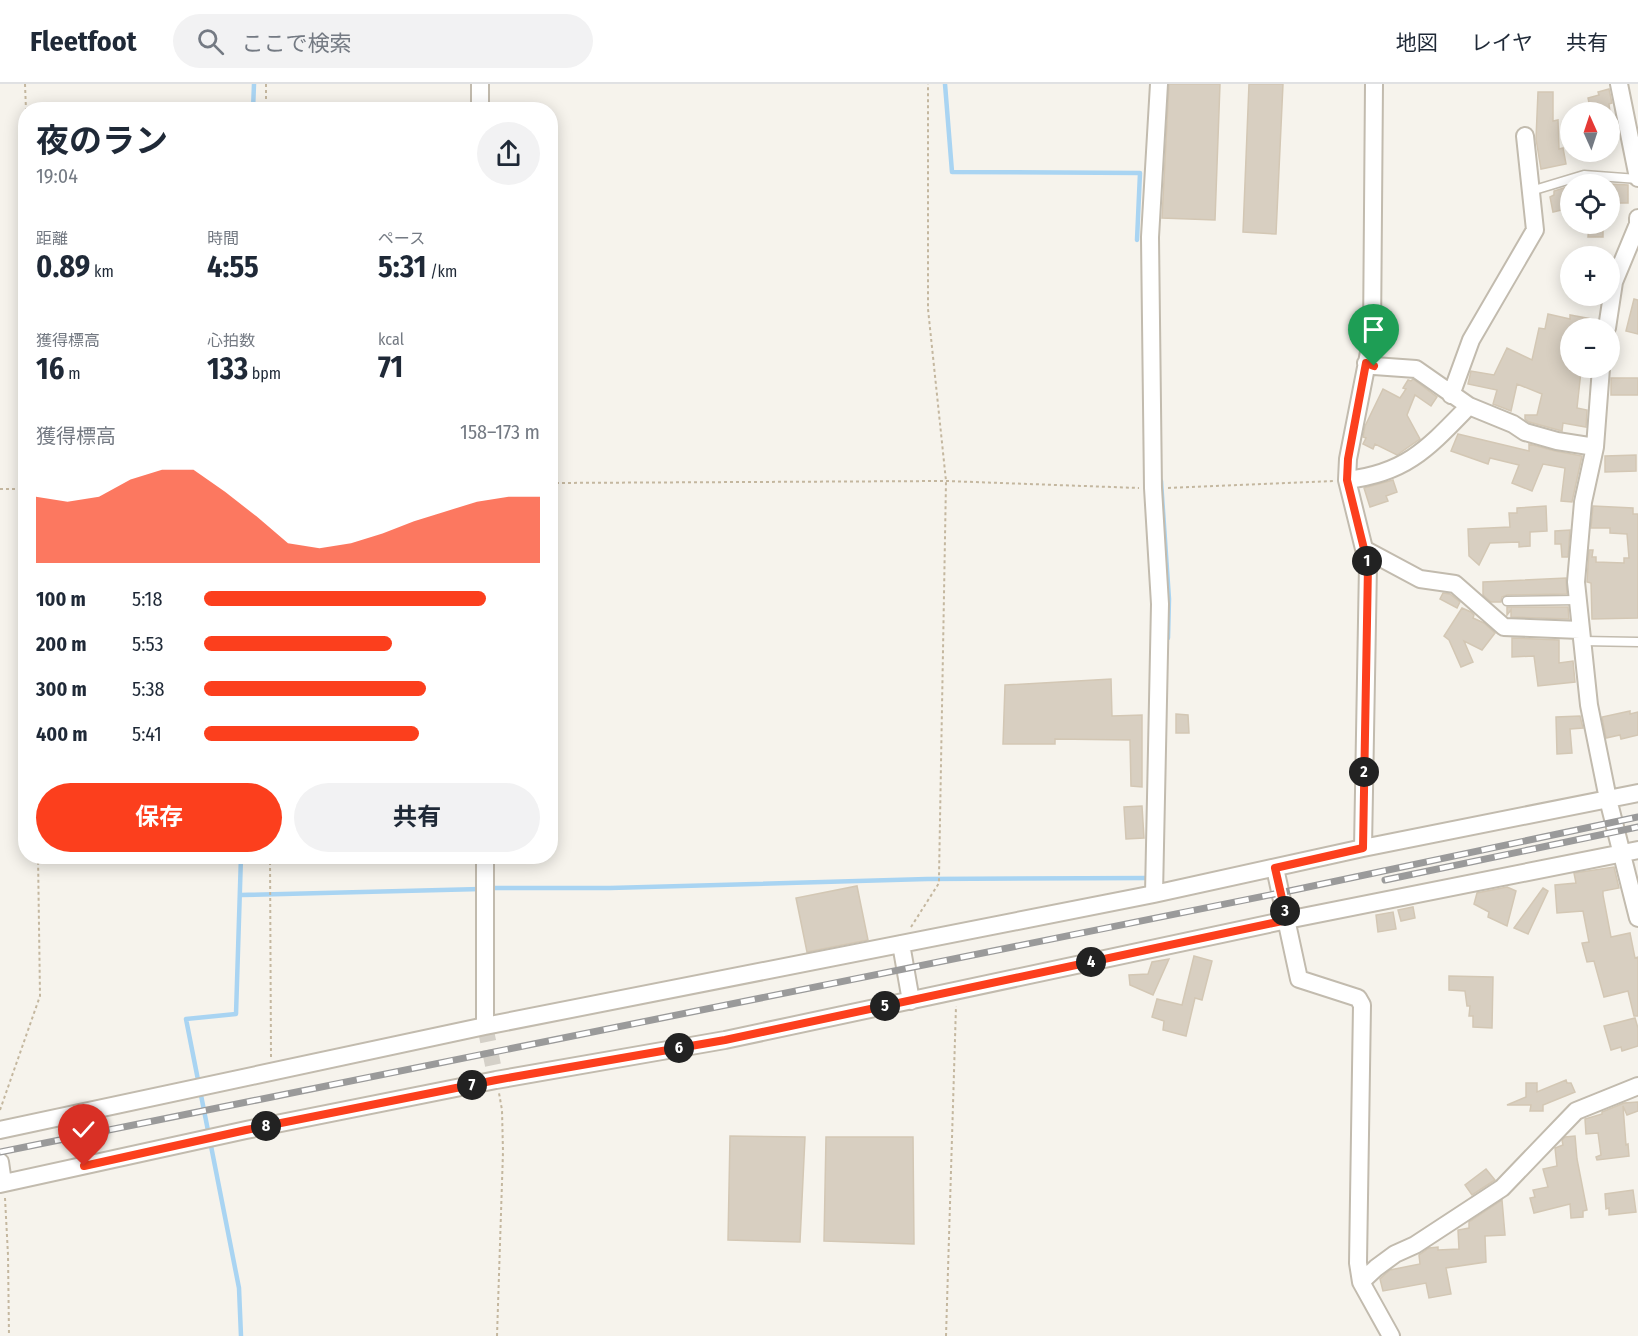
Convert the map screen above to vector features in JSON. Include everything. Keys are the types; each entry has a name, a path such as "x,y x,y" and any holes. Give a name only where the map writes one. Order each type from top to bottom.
{"street":[{"path":"480,84 480,102"},
{"path":"1154,894 1160,604 1153,488 1150,237 1159,84"},
{"path":"1363,848 1368,565 1347,480 1348,459 1372,337 1374,84"},
{"path":"1619,84 1638,178"},
{"path":"1450,395 1471,340 1535,230 1524,136"},
{"path":"1609,318 1614,282 1638,224 1638,218"},
{"path":"1366,363 1374,366 1416,369 1450,395 1469,406 1513,424 1525,432 1557,441 1595,447"},
{"path":"1601,378 1595,447 1583,502 1576,582 1589,705 1608,799 1638,918"},
{"path":"1347,480 1388,472 1405,464 1433,442 1469,406"},
{"path":"1364,549 1420,579 1455,584 1504,627 1581,635"},
{"path":"0,1130 271,1074 485,1026 1154,894 1363,848 1638,793"},
{"path":"0,1162 2,1184 258,1128 496,1080 725,1040 1287,920 1638,850"},
{"path":"485,864 485,1026"},
{"path":"1275,868 1299,979 1358,998 1362,1005 1358,1263 1361,1282 1391,1336"},
{"path":"901,944 911,1001"},
{"path":"1361,1282 1395,1254 1415,1245 1502,1188 1576,1111 1638,1086"}],"lane":[{"path":"1531,191 1584,175 1638,178"},
{"path":"1507,601 1578,600"},
{"path":"1581,635 1638,642"}],"path":[{"path":"25,84 26,102"},
{"path":"266,84 266,102"},
{"path":"901,944 939,883 946,481 928,309 928,84"},
{"path":"558,483 946,481"},
{"path":"0,489 18,489"},
{"path":"0,1110 40,996 38,864"},
{"path":"270,864 271,1074"},
{"path":"946,1336 956,991"},
{"path":"496,1080 502,1110 503,1152 497,1336"},
{"path":"2,1184 8,1255 9,1336"}],"building":[{"path":"1169,84 1220,84 1215,220 1162,218"},
{"path":"1249,84 1283,84 1276,234 1243,232"},
{"path":"1609,89 1612,102 1589,102 1588,98 1599,95 1598,92"},
{"path":"1538,92 1553,92 1553,121 1558,120 1560,162 1566,164 1541,169 1536,139"},
{"path":"1620,185 1628,185 1628,203 1620,203"},
{"path":"1560,189 1560,210 1553,212 1550,197 1554,195 1554,191"},
{"path":"1588,234 1603,234 1603,237 1588,237"},
{"path":"1634,299 1638,300 1638,334 1626,331"},
{"path":"1548,314 1566,318 1560,318 1560,378 1580,378 1577,408 1587,410 1586,427 1563,423 1562,431 1529,422 1525,419 1525,415 1537,415 1542,394 1517,384 1511,411 1493,404 1497,390 1468,384 1471,371 1494,375 1507,348 1532,360 1539,328 1545,329"},
{"path":"1570,315 1587,318 1570,318"},
{"path":"1611,378 1638,378 1638,395 1611,395"},
{"path":"1413,379 1437,397 1431,406 1415,395 1407,415 1420,439 1397,455 1375,444 1373,449 1363,444 1366,438 1363,437 1365,426 1383,389 1400,398 1406,389 1403,388 1408,380"},
{"path":"1458,434 1529,451 1529,444 1582,456 1572,502 1561,501 1565,468 1543,464 1532,491 1512,483 1519,465 1490,458 1488,464 1451,451"},
{"path":"1636,455 1636,471 1605,472 1605,456"},
{"path":"1393,480 1397,492 1386,496 1388,501 1370,507 1364,488"},
{"path":"1546,506 1547,531 1530,532 1530,546 1519,547 1519,542 1490,543 1479,565 1469,556 1468,529 1510,527 1509,513 1517,513 1517,508"},
{"path":"1593,506 1633,508 1633,514 1638,514 1638,618 1592,619 1591,583 1587,582 1589,550 1593,550 1592,557 1596,557 1596,562 1624,563 1624,558 1629,558 1627,534 1610,533 1610,528 1591,528"},
{"path":"1570,530 1568,557 1562,557 1561,544 1555,544 1555,531"},
{"path":"1566,578 1567,594 1507,595 1502,597 1501,602 1491,602 1483,595 1483,582"},
{"path":"1443,593 1450,594 1460,602 1457,608 1440,599"},
{"path":"1507,607 1568,607 1569,619 1511,617 1511,610 1507,615"},
{"path":"1462,608 1471,612 1474,615 1473,618 1484,623 1495,633 1482,650 1464,641 1473,662 1461,667 1449,640 1444,636"},
{"path":"1512,638 1559,640 1559,663 1573,661 1575,682 1538,686 1534,656 1512,657"},
{"path":"1111,679 1112,716 1142,715 1142,787 1131,786 1130,740 1055,739 1055,744 1003,744 1005,685"},
{"path":"1630,711 1630,714 1638,712 1638,735 1621,739 1620,735 1606,738 1602,717"},
{"path":"1176,714 1188,715 1189,733 1176,733"},
{"path":"1580,716 1583,728 1570,729 1572,753 1557,754 1556,717"},
{"path":"1142,806 1144,838 1126,839 1124,807"},
{"path":"1614,867 1619,888 1603,891 1603,895 1611,937 1630,933 1635,958 1638,957 1638,1016 1634,1016 1628,991 1604,997 1594,961 1587,962 1582,943 1589,942 1583,911 1557,913 1555,885 1576,883 1574,873"},
{"path":"857,886 868,940 807,952 796,898"},
{"path":"1507,887 1516,891 1507,926 1488,917 1489,912 1474,904 1477,893"},
{"path":"1543,888 1548,891 1528,934 1514,928"},
{"path":"1413,907 1415,918 1401,921 1398,910"},
{"path":"1393,912 1396,929 1378,932 1376,915"},
{"path":"1194,956 1212,961 1202,1000 1195,998 1186,1036 1163,1030 1164,1021 1152,1017 1157,999 1182,1005"},
{"path":"1169,959 1153,995 1130,985 1129,975 1148,974 1152,962"},
{"path":"1449,976 1493,977 1492,1028 1473,1027 1473,1016 1469,1016 1470,1006 1467,1006 1465,991 1449,990"},
{"path":"1635,1018 1638,1028 1638,1046 1622,1051 1621,1047 1611,1050 1604,1026"},
{"path":"1566,1080 1567,1083 1571,1083 1575,1092 1543,1105 1543,1111 1530,1111 1531,1105 1507,1105 1526,1097 1526,1083 1537,1083 1537,1092"},
{"path":"1638,1102 1638,1111 1627,1115 1623,1106 1629,1156 1597,1160 1596,1157 1601,1155 1598,1133 1586,1134 1585,1119 1602,1114 1624,1103"},
{"path":"730,1136 805,1137 800,1242 728,1240"},
{"path":"1575,1136 1587,1210 1583,1211 1583,1217 1571,1218 1570,1204 1534,1213 1530,1198 1535,1197 1533,1190 1548,1187 1543,1169 1557,1166 1555,1148 1563,1145 1562,1140 1565,1137"},
{"path":"826,1137 913,1137 914,1244 824,1241"},
{"path":"1486,1169 1495,1180 1472,1195 1465,1185"},
{"path":"1633,1190 1636,1212 1609,1215 1609,1208 1606,1209 1605,1194"},
{"path":"1502,1200 1505,1235 1485,1236 1486,1262 1446,1268 1451,1294 1429,1298 1426,1283 1383,1291 1380,1279 1383,1276 1390,1270 1420,1264 1419,1255 1429,1248 1459,1249 1458,1230 1469,1228 1469,1222"}],"waterway":[{"path":"253,102 254,84"},
{"path":"945,84 952,172 1140,173 1137,240"},
{"path":"1161,481 1169,599 1168,638"},
{"path":"241,864 236,1014 186,1019 239,1288 241,1336"},
{"path":"489,888 610,888 927,879 1150,878"},
{"path":"241,895 481,889"}],"tunnel":[{"path":"485,1026 496,1080"}],"railway":[{"path":"0,1152 1294,890 1638,817"},
{"path":"1385,880 1638,827"}],"route":[{"path":"84,1166 246,1130 496,1080 725,1040 1287,920 1275,868 1363,848 1368,565 1347,480 1348,459 1366,363 1374,366"}]}
